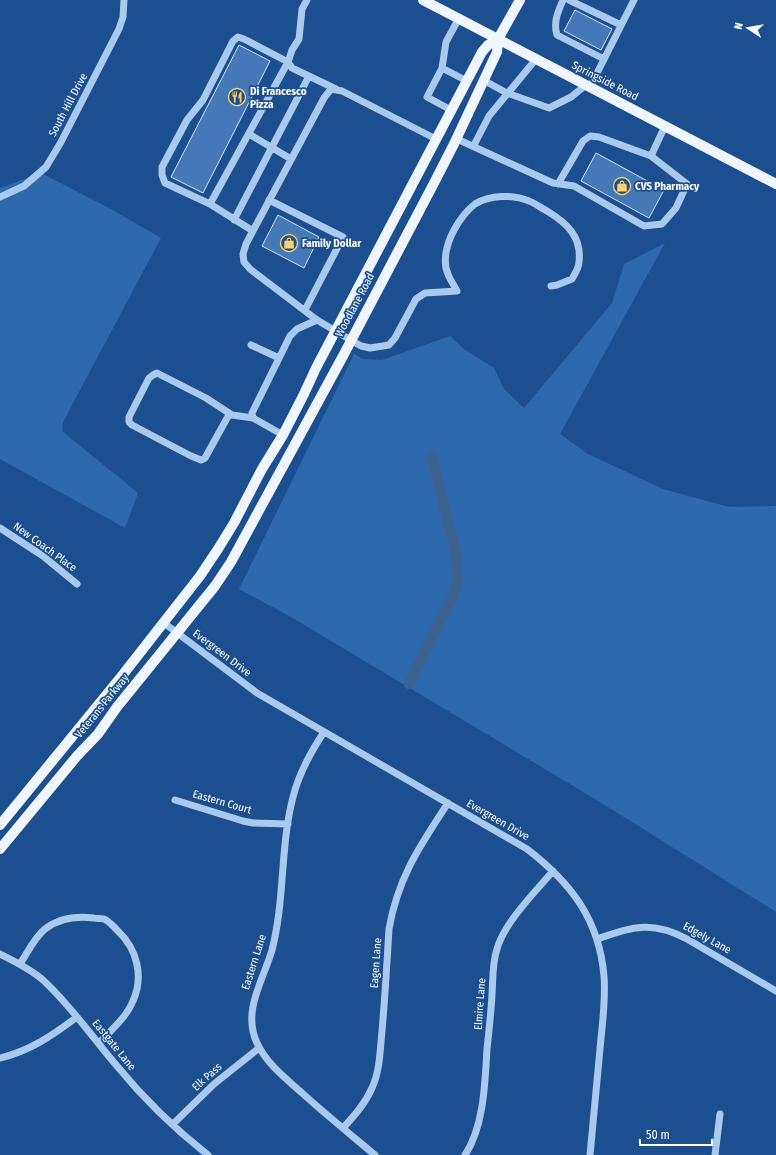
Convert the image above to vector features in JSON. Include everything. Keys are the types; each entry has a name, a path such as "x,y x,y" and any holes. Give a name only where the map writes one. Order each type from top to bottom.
{"main road":[{"name":"Springside Road","path":"423,0 776,184"},
{"name":"Woodlane Road","path":"221,577 262,507 457,139 497,52 498,39 520,0"},
{"name":"Woodlane Road","path":"205,568 234,523 282,435 482,52 488,45 498,39"},
{"name":"Veterans Parkway","path":"0,825 164,623 205,568"},
{"name":"Veterans Parkway","path":"0,849 77,756 98,734 221,577"}],"street":[{"name":"South Hill Drive","path":"0,197 24,186 46,167 119,29 123,17 124,0"},
{"path":"210,204 288,62 292,50 299,39 302,9 307,0"},
{"path":"564,0 556,15 555,23 557,35 604,59"},
{"path":"569,0 621,25"},
{"path":"483,80 507,93 549,108 571,97 588,86 604,59 634,0"},
{"path":"451,110 427,97 442,68 446,42 459,18"},
{"path":"252,231 210,204 165,183 162,175 162,167 186,120 202,100 233,41 238,37 288,62 292,68 342,91 436,139"},
{"path":"474,145 489,116 536,59"},
{"path":"442,68 467,81"},
{"path":"234,220 309,76"},
{"path":"338,90 331,90 324,98 246,244 242,254 244,262 256,274 317,320 361,346 370,348 389,345 395,338 416,299 425,293 457,290 447,273 446,265 446,253 450,238 457,224 476,204 500,196 514,196 529,201 558,218 572,230 579,248 580,264 572,279 558,285 551,286"},
{"path":"651,156 665,126"},
{"path":"249,134 291,159"},
{"path":"457,139 474,145 553,183 558,184 574,186 644,226 662,224 676,208 687,184 651,156 598,137 590,136 583,141 558,184"},
{"path":"269,200 343,237 305,310"},
{"path":"253,418 252,413 290,336 297,330 317,320"},
{"path":"251,345 279,358"},
{"path":"232,414 229,415 202,460 191,456 129,422 129,417 149,378 157,373 206,398 232,414 253,418 282,435"},
{"name":"New Coach Place","path":"0,528 43,556 77,584"},
{"name":"Evergreen Drive","path":"164,623 257,693 526,849 565,882 576,896 587,915 597,939 602,960 604,996 590,1155"},
{"name":"Eastern Lane","path":"324,732 307,759 293,797 288,824 278,920 272,950 256,992 253,1005 252,1032 260,1048 272,1065 290,1083 375,1155"},
{"name":"Eastern Court","path":"175,800 243,821 253,823 288,824"},
{"name":"Eagen Lane","path":"343,1128 356,1115 366,1100 376,1075 380,1047 389,929 400,886 418,849 448,803"},
{"name":"Elmire Lane","path":"465,1155 470,1149 478,1127 490,1023 494,963 497,949 503,936 520,911 553,871"},
{"path":"20,964 37,937 56,922 67,918 78,917 104,920 122,935 135,954 139,977 137,989 129,1010 117,1025 99,1043"},
{"name":"Edgely Lane","path":"597,939 638,927 663,929 676,933 687,939 776,992"},
{"name":"Eastgate Lane","path":"0,954 20,964 43,980 77,1017 139,1092 208,1155"},
{"path":"0,1058 20,1053 43,1041 77,1017"},
{"name":"Elk Pass","path":"173,1124 214,1084 260,1048"},
{"path":"715,1155 720,1114"}],"shaded area":[{"path":"41,173 109,208 161,238 63,422 62,431 138,493 125,528 0,459 0,188"},
{"path":"665,243 560,434 588,454 663,489 729,507 776,505 776,912 600,802 291,617 239,589 354,354 363,359 382,360 450,336 464,349 494,368 504,389 524,408 612,303 624,264"}],"building":[{"path":"575,10 612,29 601,50 564,31"},
{"path":"239,45 270,61 203,193 171,177"},
{"name":"CVS Pharmacy","path":"596,153 664,190 649,218 581,181"},
{"path":"278,215 319,237 304,268 262,246"}],"waterway":[{"path":"409,684 454,595 457,585 458,575 456,552 432,455"}],"place":[{"name":"Di Francesco Pizza","path":"237,97"},
{"name":"CVS Pharmacy","path":"622,186"},
{"name":"Family Dollar","path":"289,243"}]}
